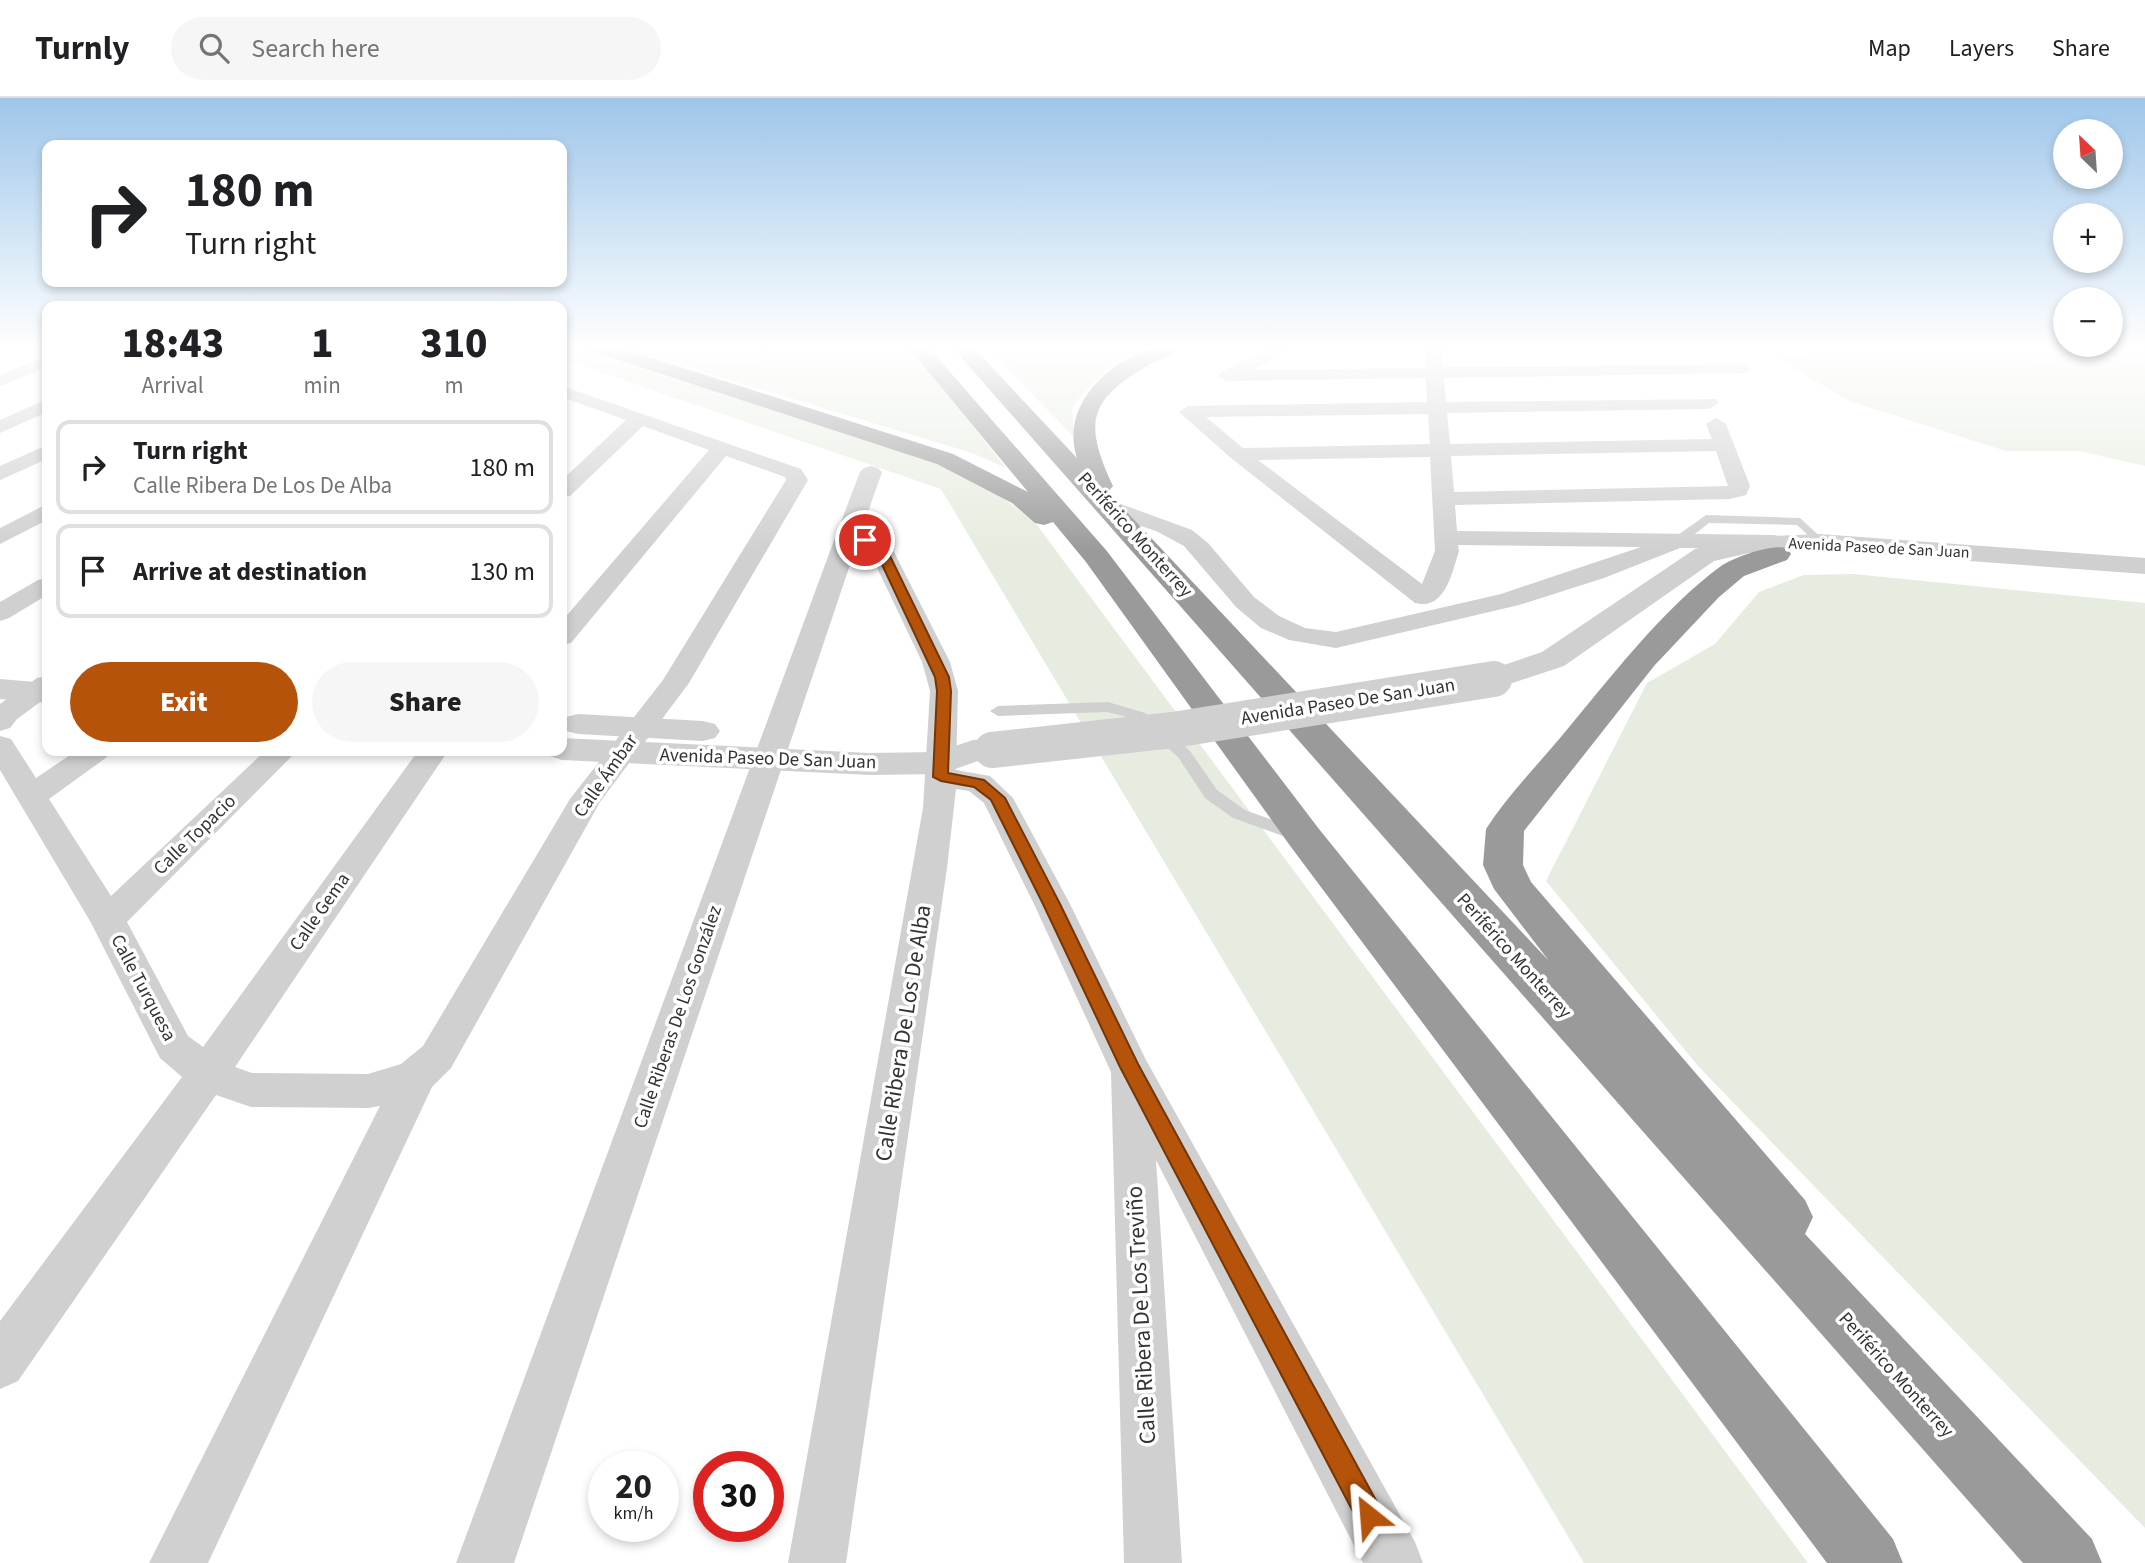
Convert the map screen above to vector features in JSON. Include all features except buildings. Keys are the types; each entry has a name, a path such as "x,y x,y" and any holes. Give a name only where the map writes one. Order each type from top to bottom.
{"highway":[{"path":"809,415 945,459 1021,498 1096,556"},
{"path":"976,415 1096,556 1305,838 1870,1563"},
{"name":"Periférico Monterrey","path":"1025,415 2068,1563"},
{"path":"1085,415 1083,438 1110,507"},
{"path":"1780,548 1734,570 1709,591 1643,659 1505,829 1503,864 1514,889 2068,1563"}],"street":[{"path":"0,427 25,415"},
{"path":"567,631 722,447 628,415"},
{"path":"1192,415 1424,598 1436,584 1446,545 1437,415"},
{"path":"1443,499 1738,490 1739,486 1713,415"},
{"path":"567,486 639,419"},
{"path":"1238,454 1724,445"},
{"name":"Calle Ámbar","path":"416,1076 437,1057 586,799 675,683 797,476 722,447"},
{"path":"0,474 42,453"},
{"name":"Calle Riberas De Los González","path":"485,1563 871,472"},
{"path":"1110,507 1159,524 1195,542 1249,609 1282,629 1311,639 1336,640 1498,605 1648,554"},
{"path":"0,537 42,514"},
{"name":"Calle Ribera De Los De Alba","path":"817,1563 928,881 958,756 936,662 882,552 876,546 848,535"},
{"path":"1446,545 1692,553"},
{"path":"1446,545 1648,554 1692,553"},
{"name":"Avenida Paseo de San Juan","path":"1692,553 1746,555 1780,548 1825,548 2145,566"},
{"name":"Avenida Paseo de San Juan","path":"1825,548 1903,563 2145,584"},
{"name":"Avenida Paseo De San Juan","path":"567,724 631,739 773,749 870,764 1173,730 1494,679 1553,659 1692,553"},
{"path":"0,614 42,588"},
{"path":"1,717 42,697"},
{"name":"Calle Turquesa","path":"1,717 33,795 108,920 174,1047 207,1074 251,1090 342,1091 381,1088 416,1076"},
{"name":"Avenida Paseo De San Juan","path":"567,748 631,739"},
{"path":"33,795 89,756"},
{"name":"Calle Topacio","path":"108,920 277,756"},
{"name":"Calle Gema","path":"0,1363 430,756"},
{"path":"958,756 979,783 997,798 1052,904 1129,1067 1394,1563"},
{"name":"Calle Ribera De Los Treviño","path":"1129,1067 1153,1563"},
{"path":"178,1563 416,1076"}],"lane":[{"path":"1692,553 1706,519 1800,522 1825,548"},
{"path":"998,711 1108,707 1140,716 1184,754 1211,794 1238,814 1305,838"}],"shaded area":[{"path":"726,415 789,415 947,466 992,490 1034,521 1808,1563 1584,1563 941,489"},
{"path":"847,415 964,415 1006,468 972,453"},
{"path":"1053,415 1073,415 1074,437"},
{"path":"1894,415 2145,415 2145,466 2079,451 2006,451"},
{"path":"1853,574 2145,603 2145,1528 1698,1066 1546,881 1647,683 1715,644 1759,592 1804,575"}],"route":[{"path":"865,540 882,552 942,677 944,691 941,777 979,783 997,798 1052,904 1129,1067 1369,1516"}]}
